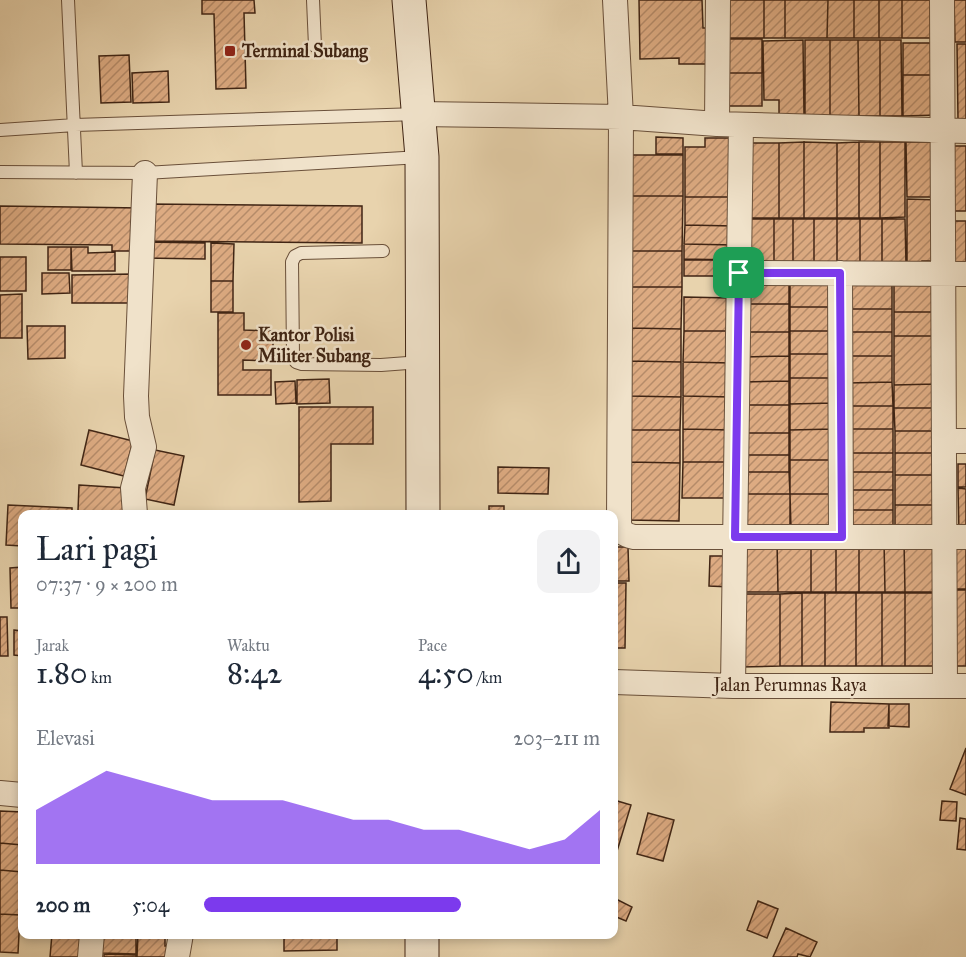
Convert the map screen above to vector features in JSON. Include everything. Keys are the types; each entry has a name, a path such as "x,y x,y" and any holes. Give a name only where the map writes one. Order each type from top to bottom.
{"street":[{"path":"409,0 422,157 423,510"},
{"path":"615,0 621,117 620,530 634,537 955,537"},
{"path":"717,0 729,124 739,273 733,686"},
{"path":"942,0 942,130 955,274 955,686"},
{"path":"418,114 621,117 729,124 966,131"},
{"path":"135,510 133,488 144,447 137,417 136,396 145,173"},
{"path":"739,273 955,274"},
{"path":"840,273 842,537"},
{"name":"Jalan Perumnas Raya","path":"618,682 733,686 955,686"},
{"path":"0,793 18,795"},
{"path":"90,957 92,939"},
{"path":"177,957 180,939"},
{"path":"422,939 422,957"}],"lane":[{"path":"68,0 76,173"},
{"path":"313,0 315,46"},
{"path":"0,130 75,125 418,114"},
{"path":"0,172 145,173 422,157"},
{"path":"383,251 301,253 295,256 292,262 293,356 296,362 302,364 423,362"}],"building":[{"name":"Terminal Subang","path":"202,0 254,0 255,13 244,13 246,88 216,89 214,14 202,14"},
{"path":"639,0 702,0 703,28 712,28 712,64 679,64 679,58 640,59"},
{"path":"729,0 764,0 764,38 729,38"},
{"path":"764,0 785,0 785,38 764,38"},
{"path":"785,0 828,0 827,38 785,38"},
{"path":"828,0 854,0 854,38 827,38"},
{"path":"854,0 879,0 879,38 854,38"},
{"path":"879,0 902,0 902,38 879,38"},
{"path":"902,0 936,0 936,38 902,38"},
{"path":"954,0 966,0 966,42 955,42"},
{"path":"729,39 762,39 762,73 729,73"},
{"path":"803,40 804,116 779,116 779,100 764,100 763,41"},
{"path":"805,40 830,40 830,116 805,116"},
{"path":"830,40 858,40 859,116 830,116"},
{"path":"858,40 880,40 880,116 859,116"},
{"path":"880,40 901,40 902,116 880,116"},
{"path":"903,43 938,43 938,75 903,75"},
{"path":"957,44 966,44 966,120 958,120"},
{"path":"129,55 131,102 101,103 99,56"},
{"path":"168,71 169,102 133,103 132,73"},
{"path":"729,73 762,73 762,106 729,106"},
{"path":"903,75 938,75 939,115 903,116"},
{"path":"656,137 683,138 683,154 656,154"},
{"path":"705,138 735,138 734,197 685,197 685,147 705,147"},
{"path":"804,142 804,218 779,218 779,143"},
{"path":"804,142 837,143 837,218 804,218"},
{"path":"859,142 859,218 837,218 837,143"},
{"path":"859,142 880,142 880,218 859,218"},
{"path":"880,142 905,142 905,217 880,218"},
{"path":"906,142 940,142 940,197 907,197"},
{"path":"746,143 779,143 779,218 747,218"},
{"path":"951,146 966,146 966,211 951,211"},
{"path":"632,155 683,155 683,196 631,196"},
{"path":"631,196 683,196 682,251 631,251"},
{"path":"685,197 734,197 734,226 685,225"},
{"path":"907,199 940,200 940,261 922,261 922,266 907,267"},
{"path":"148,204 362,206 362,243 148,241"},
{"path":"0,206 141,208 140,251 112,251 112,245 0,244"},
{"path":"745,219 774,219 774,265 745,265"},
{"path":"774,219 793,219 793,265 774,265"},
{"path":"793,219 814,219 814,265 793,265"},
{"path":"814,219 837,219 837,265 814,265"},
{"path":"837,219 860,219 860,265 837,265"},
{"path":"860,219 882,219 882,265 860,265"},
{"path":"882,219 905,219 906,265 882,265"},
{"path":"953,221 966,221 966,267 953,267"},
{"path":"685,225 734,226 734,245 684,244"},
{"path":"144,242 205,243 205,259 144,258"},
{"path":"211,243 234,244 233,281 211,281"},
{"path":"684,244 734,245 734,260 684,259"},
{"path":"48,247 71,247 71,270 48,270"},
{"path":"71,247 88,247 88,253 115,252 115,271 72,271"},
{"path":"631,251 682,251 682,287 630,287"},
{"path":"0,257 26,257 26,291 0,291"},
{"path":"684,260 721,260 721,276 684,276"},
{"path":"42,273 69,273 70,293 42,294"},
{"path":"132,274 132,303 72,303 72,275"},
{"path":"833,277 833,307 790,307 790,278"},
{"path":"744,278 789,278 789,304 744,304"},
{"path":"892,279 892,309 848,309 848,280"},
{"path":"935,279 936,312 894,312 894,280"},
{"path":"211,281 233,281 233,312 211,312"},
{"path":"630,287 682,287 681,329 630,328"},
{"path":"22,294 22,338 0,338 0,295"},
{"path":"684,297 732,298 732,331 684,331"},
{"path":"744,304 789,304 789,332 744,332"},
{"path":"790,307 833,307 833,331 790,331"},
{"path":"848,309 892,309 892,332 848,332"},
{"path":"894,312 936,312 936,336 894,336"},
{"name":"Kantor Polisi Militer Subang","path":"218,313 244,313 244,330 273,331 273,361 243,360 243,370 271,370 271,395 218,395"},
{"path":"27,326 65,326 65,358 28,359"},
{"path":"630,328 681,329 681,362 630,361"},
{"path":"684,331 732,331 731,363 683,362"},
{"path":"790,331 833,331 834,354 790,354"},
{"path":"744,332 789,332 789,356 744,357"},
{"path":"848,332 892,332 892,356 848,356"},
{"path":"894,336 936,336 936,384 894,385"},
{"path":"790,354 834,354 834,378 790,378"},
{"path":"789,356 789,381 744,382 744,357"},
{"path":"848,356 892,356 892,382 848,383"},
{"path":"630,361 681,362 681,397 629,396"},
{"path":"683,362 731,363 731,397 683,396"},
{"path":"790,378 834,378 834,403 790,404"},
{"path":"329,379 330,403 297,404 297,380"},
{"path":"295,381 296,403 276,404 275,382"},
{"path":"789,381 789,405 744,405 744,382"},
{"path":"892,382 893,406 848,406 848,383"},
{"path":"936,384 936,408 894,408 894,385"},
{"path":"629,396 681,397 680,430 629,430"},
{"path":"683,396 731,397 731,430 683,429"},
{"path":"834,403 834,429 790,430 790,404"},
{"path":"744,405 789,405 789,433 744,433"},
{"path":"848,406 893,406 893,429 848,429"},
{"path":"299,407 373,407 373,444 331,444 331,501 299,502"},
{"path":"894,408 936,408 936,431 895,431"},
{"path":"683,429 731,430 731,462 683,462"},
{"path":"834,429 834,460 790,460 790,430"},
{"path":"848,429 893,429 893,453 848,453"},
{"path":"89,430 133,441 124,476 81,465"},
{"path":"629,430 680,430 680,463 629,462"},
{"path":"895,431 936,431 936,453 895,453"},
{"path":"744,433 789,433 789,455 744,455"},
{"path":"155,450 184,456 174,505 145,499"},
{"path":"848,453 893,453 893,472 849,472"},
{"path":"895,453 936,453 936,475 895,475"},
{"path":"744,455 789,455 789,472 744,472"},
{"path":"790,460 834,460 834,494 790,494"},
{"path":"629,462 680,463 679,521 628,520"},
{"path":"683,462 731,462 731,498 682,498"},
{"path":"958,464 966,464 966,487 958,487"},
{"path":"498,467 549,468 548,494 498,493"},
{"path":"744,472 789,472 790,494 745,494"},
{"path":"849,472 893,472 893,490 848,490"},
{"path":"895,475 936,475 936,505 895,505"},
{"path":"79,485 126,488 124,510 78,510"},
{"path":"958,488 966,489 966,532 959,532"},
{"path":"848,490 893,490 893,510 848,510"},
{"path":"745,494 790,494 790,530 745,530"},
{"path":"790,494 834,494 834,529 791,529"},
{"path":"8,505 72,508 72,510 18,510 18,546 6,545"},
{"path":"895,505 936,505 936,531 895,531"},
{"path":"489,506 504,506 504,510 489,510"},
{"path":"848,510 893,510 893,531 849,531"},
{"path":"777,541 811,541 811,592 778,592"},
{"path":"777,541 778,592 740,592 740,542"},
{"path":"811,541 836,541 836,592 811,592"},
{"path":"836,541 859,541 859,592 836,592"},
{"path":"859,541 884,541 885,592 859,592"},
{"path":"884,541 904,541 905,592 885,592"},
{"path":"904,541 937,541 937,592 905,592"},
{"path":"951,543 966,543 966,589 951,589"},
{"path":"618,547 628,547 629,581 618,581"},
{"path":"710,556 731,556 730,587 709,586"},
{"path":"18,567 18,608 11,608 10,568"},
{"path":"618,583 626,583 625,648 618,648"},
{"path":"951,590 966,590 966,666 950,666"},
{"path":"802,593 802,666 780,666 780,594"},
{"path":"802,593 825,593 825,666 802,666"},
{"path":"825,593 856,593 856,666 825,666"},
{"path":"856,593 882,593 882,666 856,666"},
{"path":"882,593 905,593 905,666 882,666"},
{"path":"905,593 936,593 937,666 905,666"},
{"path":"741,594 780,594 780,666 741,667"},
{"path":"0,617 7,617 8,656 0,656"},
{"path":"14,630 18,630 18,656 14,655"},
{"path":"831,702 889,704 889,728 864,728 864,732 830,732"},
{"path":"889,704 909,704 909,727 888,726"},
{"path":"966,748 966,795 950,789"},
{"path":"618,801 631,805 618,848"},
{"path":"942,801 957,802 956,821 940,820"},
{"path":"0,811 18,812 18,845 0,843"},
{"path":"648,813 674,820 663,861 637,854"},
{"path":"960,818 966,819 966,850 957,849"},
{"path":"0,843 18,845 18,872 0,870"},
{"path":"0,870 18,872 18,915 0,914"},
{"path":"618,900 632,907 626,921 618,918"},
{"path":"758,901 778,909 767,938 747,930"},
{"path":"0,914 18,915 18,953 0,952"},
{"path":"786,928 817,942 810,957 798,954 797,957 773,957"},
{"path":"52,939 81,939 79,957 50,957"},
{"path":"102,939 136,939 136,954 101,953"},
{"path":"138,939 165,939 165,946 169,946 169,957 137,957"},
{"path":"284,939 337,939 337,950 284,951"},
{"path":"104,954 136,955 136,957 104,957"}],"place":[{"name":"Terminal Subang","path":"230,51"},
{"name":"Kantor Polisi Militer Subang","path":"246,345"}],"route":[{"path":"739,273 840,273 842,537 735,537 739,273"}]}
